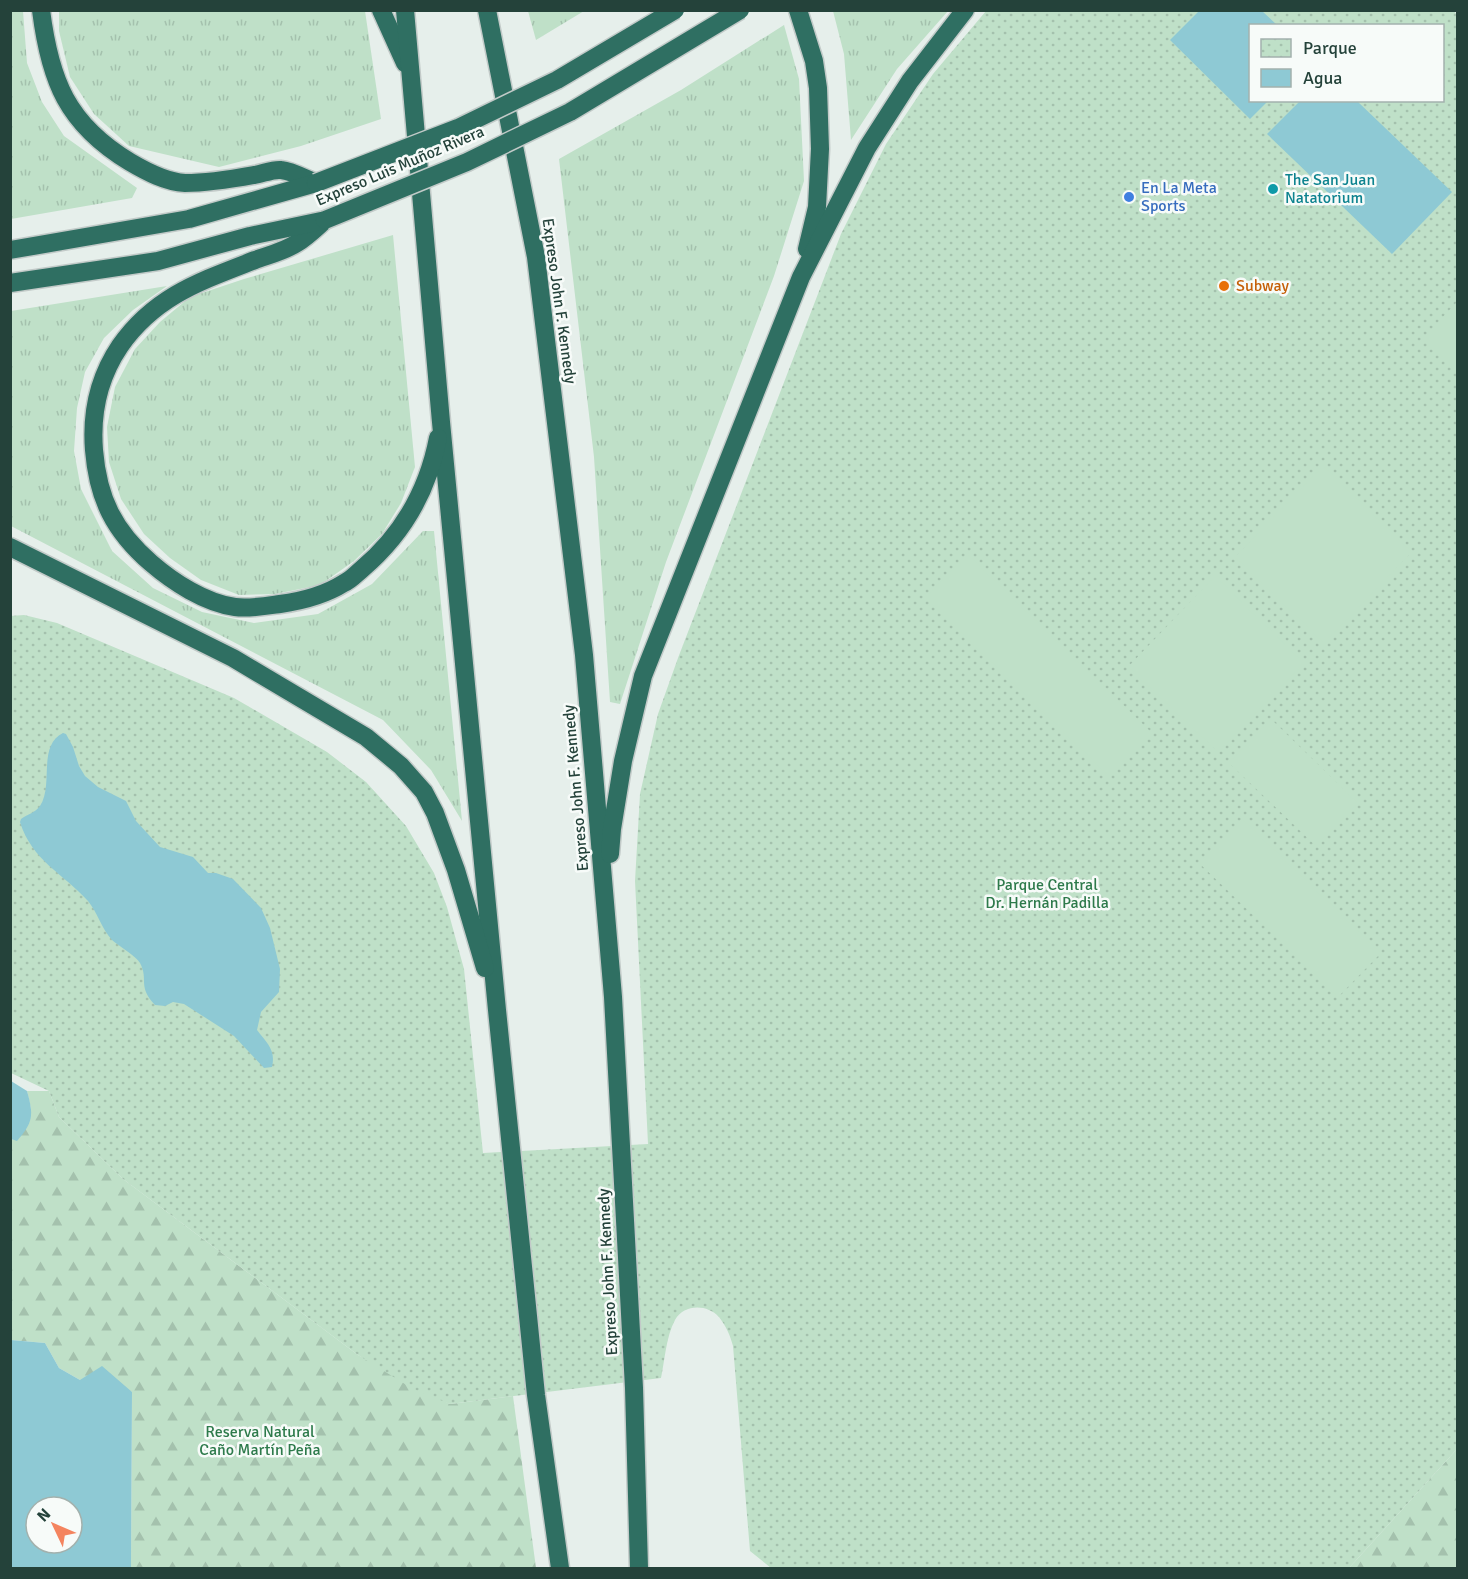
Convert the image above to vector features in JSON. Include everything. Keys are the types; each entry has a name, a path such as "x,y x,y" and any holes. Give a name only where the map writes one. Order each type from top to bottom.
{"highway":[{"path":"41,10 52,71 68,104 81,123 100,142 120,156 145,171 183,183 215,181 281,170 316,183"},
{"path":"381,10 412,77"},
{"path":"405,10 441,422 497,1010 536,1395 560,1569"},
{"name":"Expreso John F. Kennedy","path":"487,10 536,257 584,655 613,997 634,1388 639,1569"},
{"name":"Expreso Luis Muñoz Rivera","path":"10,250 189,219 316,183 458,129 557,80 675,10"},
{"name":"Expreso Luis Muñoz Rivera","path":"10,283 158,261 250,236 326,220 466,162 570,112 740,10"},
{"path":"798,10 813,61 818,88 819,149 817,207 801,277"},
{"path":"613,997 608,907 612,829 623,761 643,676 801,277 867,148 910,81 966,10"},
{"path":"326,220 297,244 194,283 173,295 139,324 120,346 100,388 94,411 95,465 100,493 113,521 130,543 164,574 209,599 235,607 267,606 301,601 346,583 392,541 406,521 424,484 434,459 441,422"},
{"path":"10,547 233,658 366,737 401,766 424,792 435,813 456,870 497,1010"}],"green space":[{"path":"11,10 23,11 27,63 42,102 64,136 137,188 132,198 11,219"},
{"path":"528,10 584,11 536,40"},
{"name":"Parque Central Dr. Hernán Padilla","path":"1453,10 1457,15 1457,1449 1349,1568 771,1568 750,1551 733,1346 726,1327 714,1313 696,1308 679,1315 675,1320 666,1348 661,1378 450,1404 413,1389 358,1355 123,1179 59,1117 49,1091 11,1073 10,616 24,615 57,623 234,698 327,752 366,782 406,826 434,873 447,907 464,969 483,1153 648,1144 635,881 640,794 658,714 841,234 886,144 933,74 986,11"},
{"path":"59,11 365,11 381,119 301,146 219,167 129,146 94,114 70,77 59,31"},
{"path":"833,11 948,11 897,69 851,140 844,54"},
{"path":"784,25 799,79 804,181 774,276 666,562 620,704 610,702 594,457 559,159 681,90"},
{"path":"393,235 415,467 401,503 382,534 354,561 320,585 275,594 239,595 201,580 170,558 144,534 121,499 109,462 107,427 115,387 135,349 160,322 190,297"},
{"path":"167,286 133,310 104,338 85,372 77,408 74,451 81,489 112,551 153,588 202,612 254,623 318,614 372,584 423,531 434,531 462,821 431,770 383,720 11,526 11,311"},
{"path":"1457,302 1457,371 1423,338"},
{"path":"1323,466 1412,552 1324,643 1235,557"},
{"path":"967,554 1151,732 1108,775 925,598"},
{"path":"1215,576 1304,663 1218,752 1128,667"},
{"path":"1271,719 1358,803 1316,846 1229,763"},
{"path":"1242,819 1381,953 1338,997 1199,863"},
{"name":"Reserva Natural Caño Martín Peña","path":"27,1091 49,1091 59,1117 123,1179 358,1355 450,1404 513,1396 536,1568 131,1568 132,1392 80,1380 59,1368 45,1343 11,1340 10,1139 17,1140 31,1109"},
{"path":"1457,1449 1457,1568 1349,1568"}],"water":[{"path":"1200,10 1262,11 1276,24 1249,24 1249,102 1267,102 1250,119 1170,40"},
{"path":"1299,102 1358,102 1452,192 1392,254 1267,134"},
{"path":"63,733 66,734 73,747 85,776 98,787 126,801 136,821 160,847 193,857 208,873 216,873 233,879 261,908 270,928 280,969 279,992 261,1012 257,1030 272,1051 272,1067 264,1068 234,1036 184,1004 173,1002 165,1006 155,1005 146,993 144,974 138,960 112,940 88,901 49,866 32,847 20,822 40,806 46,788 50,747"},
{"path":"11,1081 27,1091 31,1107 29,1123 17,1141 11,1139"},
{"path":"11,1340 45,1343 59,1368 80,1380 102,1366 132,1392 131,1568 11,1568"}],"place":[{"name":"The San Juan Natatorium","path":"1273,189"},
{"name":"En La Meta Sports","path":"1129,197"},
{"name":"Subway","path":"1224,286"}]}
